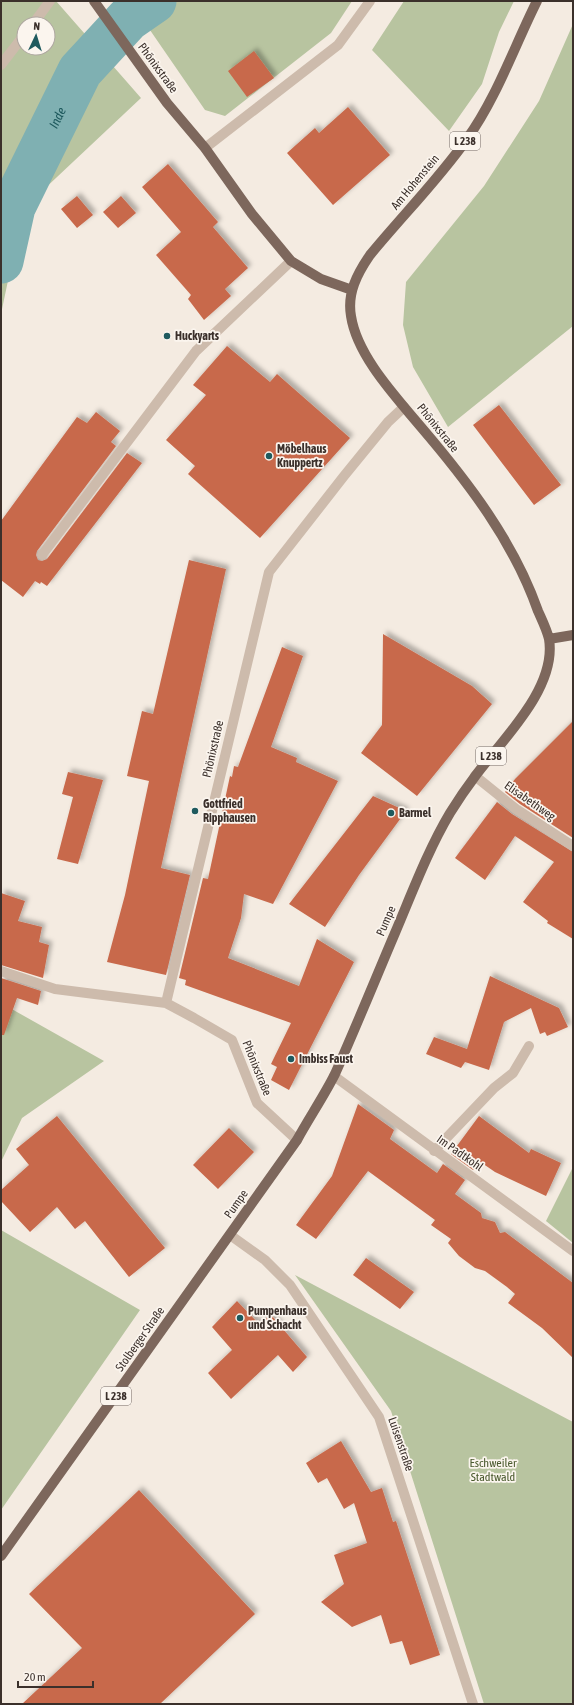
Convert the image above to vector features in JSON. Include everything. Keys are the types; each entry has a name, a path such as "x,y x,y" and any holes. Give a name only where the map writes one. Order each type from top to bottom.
{"main road":[{"name":"Phönixstraße","path":"94,1 167,103 204,148 252,214 291,261 321,278 352,290 351,316 360,343 376,370 404,407 480,501 510,550 526,581 548,639"},
{"name":"Am Hohenstein","path":"352,290 356,275 370,255 467,139 494,95 520,34 537,1"},
{"path":"548,639 573,635"},
{"name":"Pumpe","path":"230,1235 297,1140 334,1076 422,870 449,814 475,776 523,716 539,689 547,667 549,655 548,639"},
{"name":"Stolberger Straße","path":"1,1556 230,1235"}],"street":[{"path":"39,16 50,1"},
{"path":"204,148 338,45 370,1"},
{"path":"1,66 16,46"},
{"path":"42,555 196,351 291,261"},
{"name":"Phönixstraße","path":"166,1003 269,572 388,422 404,407"},
{"name":"Elisabethweg","path":"475,776 516,809 573,846"},
{"name":"Phönixstraße","path":"1,971 55,990 166,1003 232,1040 257,1103 297,1140"},
{"path":"434,1151 494,1088 513,1073 529,1046"},
{"name":"Im Padtkohl","path":"334,1076 434,1151 573,1251"},
{"name":"Luisenstraße","path":"230,1235 265,1260 290,1285 379,1416 473,1704"}],"green space":[{"path":"1,1 56,1 141,98 23,209 1,314"},
{"path":"130,1 352,1 331,33 225,116 205,110"},
{"path":"404,1 514,1 499,32 482,84 449,131 372,50"},
{"path":"573,24 573,326 448,427 413,367 403,325 406,282 484,186 539,101"},
{"path":"1,1003 104,1061 22,1118 1,1162"},
{"path":"573,1167 573,1243 546,1221"},
{"path":"1,1230 140,1310 1,1510"},
{"name":"Eschweiler Stadtwald","path":"295,1275 573,1422 573,1704 484,1704 391,1411"}],"building":[{"path":"254,51 274,78 247,97 228,71"},
{"path":"348,107 390,155 333,205 287,153 315,128 319,133"},
{"path":"168,164 218,222 213,227 248,268 225,289 231,296 204,320 188,299 191,295 156,255 181,232 142,187"},
{"path":"77,196 93,215 77,228 61,209"},
{"path":"121,196 136,213 118,228 103,212"},
{"name":"Möbelhaus Knuppertz","path":"227,346 270,382 277,374 350,438 260,538 188,474 195,466 166,440 206,395 193,385"},
{"path":"499,405 561,485 534,505 473,425"},
{"path":"96,412 120,431 111,442 116,446 37,551 36,555 38,560 42,561 47,559 127,453 142,463 47,586 41,582 40,584 35,581 23,597 1,580 1,521 77,417 87,423"},
{"path":"189,560 226,569 161,868 190,875 166,975 107,962 125,895 149,781 127,776 142,711 153,714"},
{"path":"383,634 472,686 492,704 417,796 361,753 382,725"},
{"path":"282,647 303,656 271,747 297,758 296,762 338,781 273,904 244,894 241,918 228,958 299,986 317,939 354,962 289,1090 271,1080 277,1067 271,1064 291,1023 185,985 186,980 179,978 203,878 208,879 230,776 232,777 234,766 238,767"},
{"path":"573,721 573,838 520,804 505,792 515,779"},
{"path":"68,772 103,780 78,864 57,859 73,797 62,794"},
{"path":"373,796 406,811 359,875 325,927 289,904"},
{"path":"497,802 512,814 573,852 573,939 547,923 548,921 523,902 554,862 515,836 485,880 455,858"},
{"path":"1,893 25,901 18,921 42,927 39,942 49,945 43,978 1,965"},
{"path":"490,976 559,1008 568,1027 547,1036 545,1032 540,1034 531,1008 504,1022 489,1070 465,1062 461,1068 426,1054 434,1037 467,1049"},
{"path":"1,978 41,991 38,1005 17,998 4,1035 1,1035"},
{"path":"358,1104 394,1130 390,1139 437,1173 443,1164 465,1180 455,1194 481,1213 482,1218 495,1222 500,1233 505,1232 573,1283 573,1358 542,1328 508,1303 515,1294 485,1271 475,1268 459,1256 448,1243 451,1239 431,1225 435,1220 368,1171 316,1239 296,1225 332,1176"},
{"path":"57,1116 165,1248 129,1277 85,1221 75,1229 57,1207 30,1232 1,1201 1,1190 29,1165 16,1149"},
{"path":"479,1116 529,1153 531,1149 561,1163 546,1196 495,1172 479,1161 473,1170 451,1154"},
{"path":"229,1128 254,1152 218,1189 193,1165"},
{"path":"366,1258 414,1292 400,1309 353,1275"},
{"path":"237,1301 259,1324 271,1315 307,1357 293,1372 278,1355 231,1399 208,1373 232,1350 212,1327"},
{"path":"341,1441 371,1492 382,1488 393,1522 396,1521 440,1655 410,1665 402,1641 390,1644 381,1615 352,1627 321,1602 344,1584 334,1555 367,1543 354,1503 344,1509 327,1478 318,1483 306,1463"},
{"path":"139,1490 255,1614 160,1704 22,1704 82,1648 29,1594"}],"waterway":[{"name":"Inde","path":"1,261 13,207 80,71 128,19 154,1"}],"place":[{"name":"Huckyarts","path":"167,336"},
{"name":"Möbelhaus Knuppertz","path":"269,456"},
{"name":"Gottfried Ripphausen","path":"195,811"},
{"name":"Barmel","path":"391,813"},
{"name":"Imbiss Faust","path":"291,1059"},
{"name":"Pumpenhaus und Schacht","path":"240,1318"}]}
